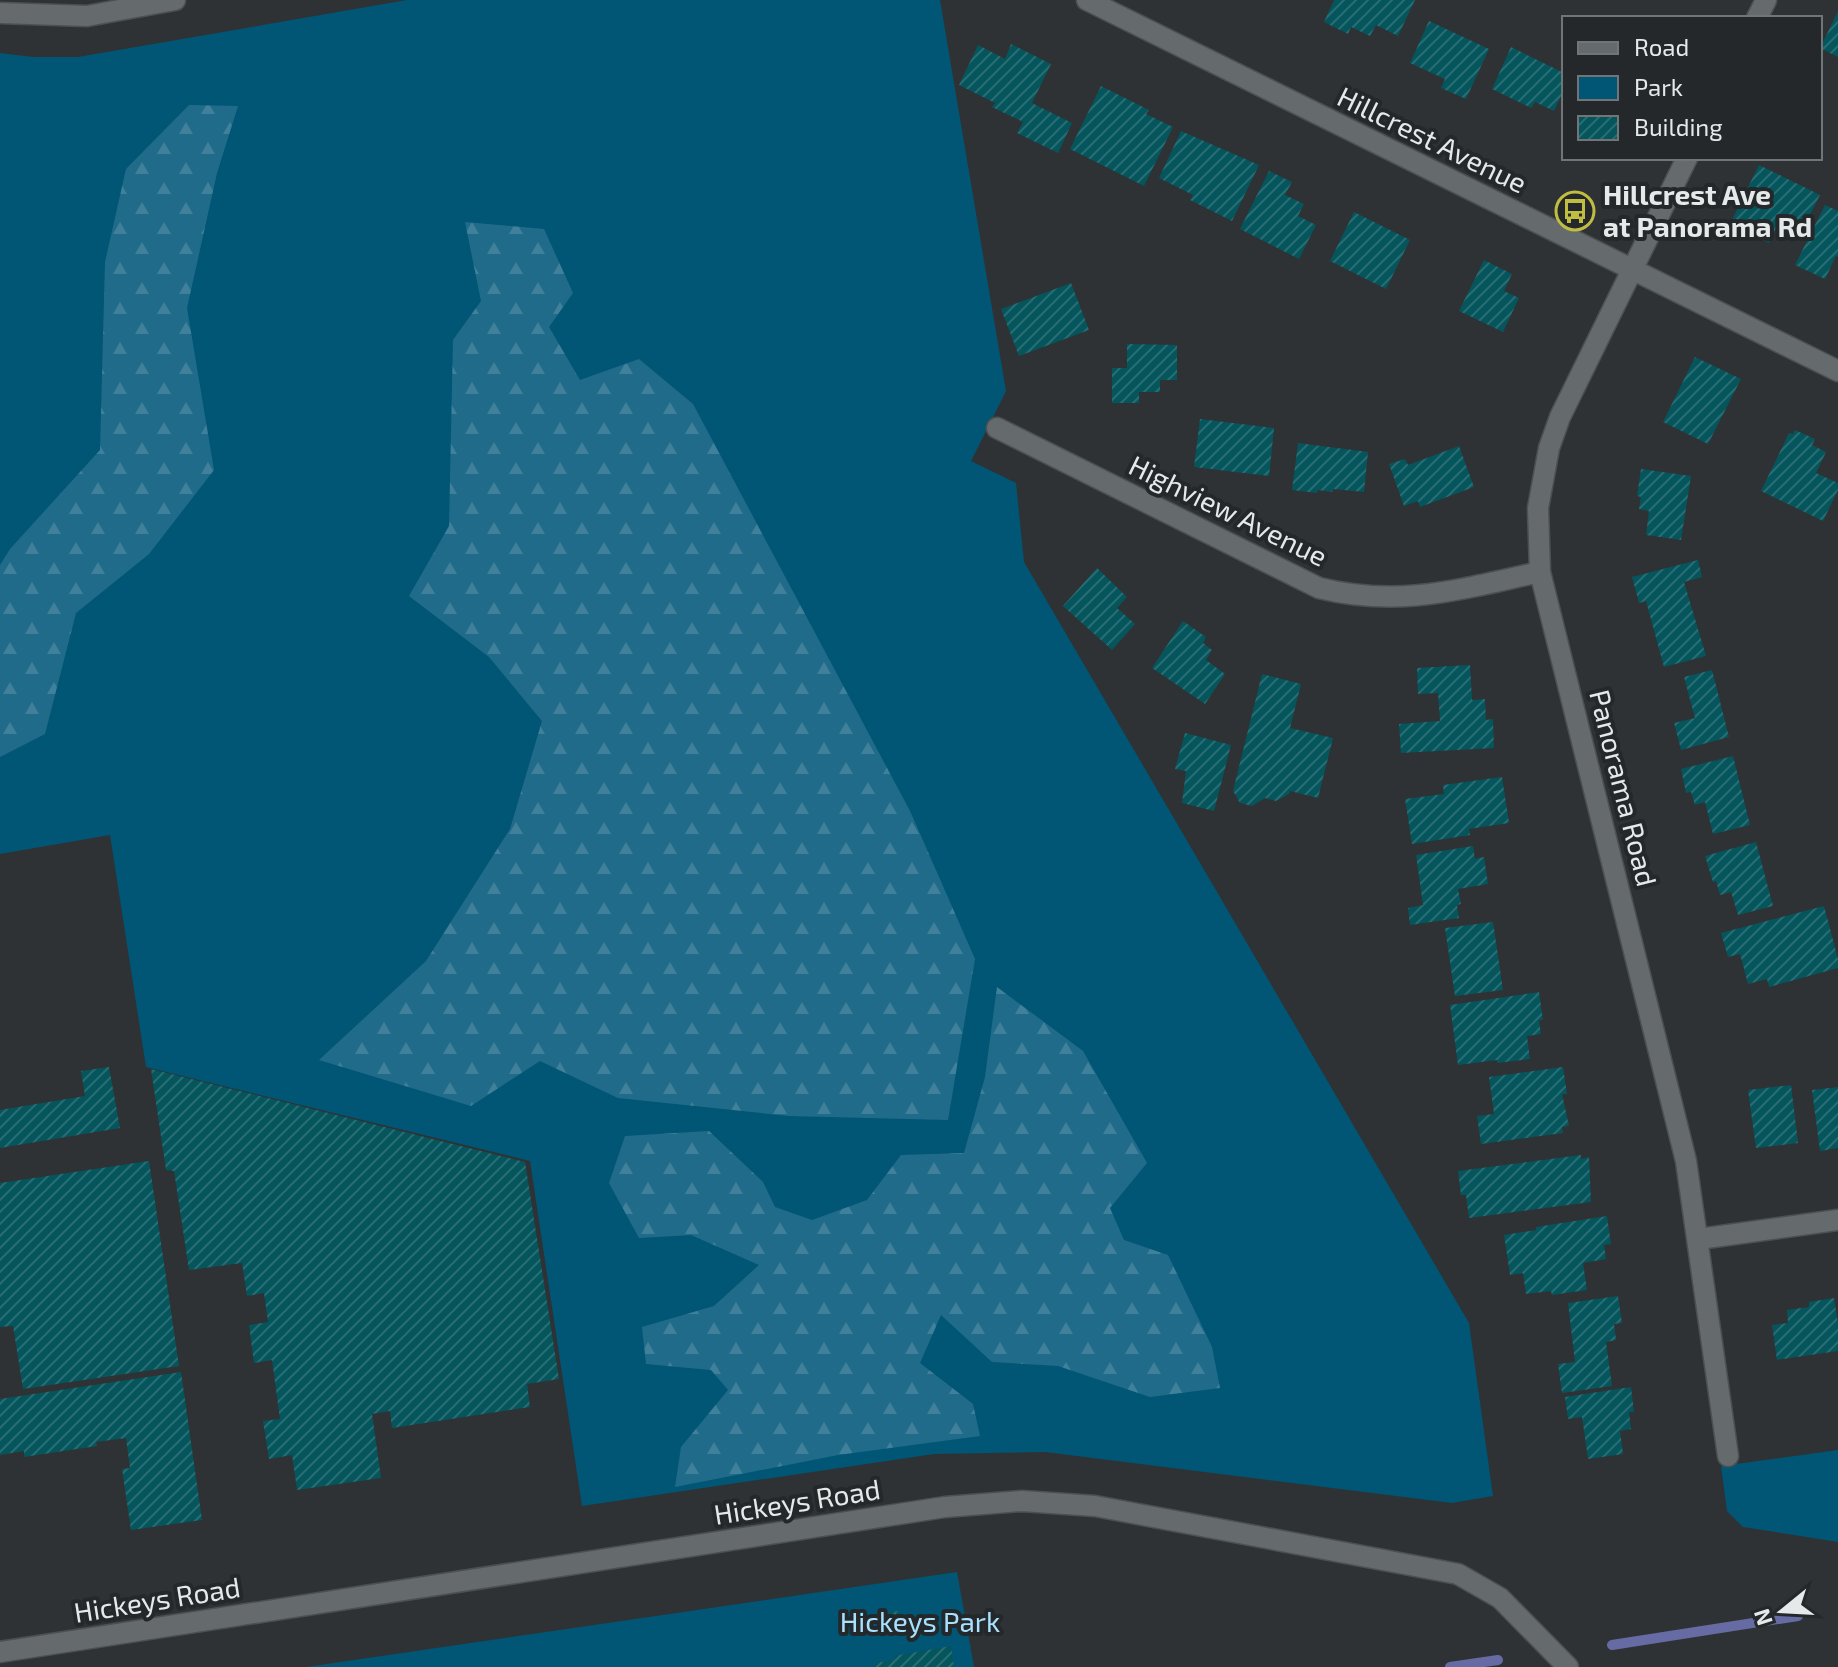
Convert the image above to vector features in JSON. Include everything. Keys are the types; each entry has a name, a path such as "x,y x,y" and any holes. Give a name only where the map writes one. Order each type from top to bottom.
{"street":[{"path":"0,13 87,16 175,0"},
{"name":"Hillcrest Avenue","path":"1087,0 1838,371"},
{"name":"Panorama Road","path":"1686,160 1560,417 1549,448 1538,508 1540,572 1679,1130 1699,1239 1728,1456"},
{"name":"Highview Avenue","path":"997,428 1319,588 1372,598 1416,597 1540,572"},
{"path":"1699,1239 1838,1220"},
{"name":"Hickeys Road","path":"0,1652 945,1507 1022,1501 1095,1506 1458,1574 1500,1598 1568,1667"}],"green space":[{"path":"407,0 940,0 1006,391 971,461 1016,483 1024,562 1469,1323 1493,1496 1452,1503 1045,1452 934,1454 582,1506 530,1161 146,1067 110,835 0,854 0,53 78,57"},
{"path":"189,105 238,106 217,173 187,308 214,470 149,554 76,613 45,734 0,757 0,565 10,549 100,450 105,262 126,169"},
{"path":"465,222 544,229 573,293 549,327 580,380 639,359 693,404 910,811 975,959 948,1120 789,1116 618,1098 540,1061 471,1106 319,1060 426,961 510,829 542,721 489,657 409,596 449,526 453,340 481,301"},
{"path":"997,987 1083,1051 1147,1163 1110,1208 1124,1240 1168,1255 1212,1347 1220,1388 1150,1397 1058,1366 992,1362 941,1315 920,1363 973,1404 980,1436 838,1455 675,1487 681,1447 728,1390 711,1370 646,1364 642,1327 714,1306 759,1265 691,1235 639,1238 609,1183 625,1136 709,1131 763,1182 775,1207 812,1220 867,1200 901,1155 964,1153 985,1077"},
{"path":"1838,1450 1838,1542 1743,1527 1727,1511 1721,1466"},
{"name":"Hickeys Park","path":"957,1572 974,1667 306,1667"}],"building":[{"path":"1334,0 1415,0 1398,36 1376,25 1370,36 1351,27 1348,34 1324,22"},
{"path":"1838,11 1838,57 1822,49"},
{"path":"1429,21 1489,49 1466,99 1441,88 1445,79 1410,63"},
{"path":"1011,44 1051,64 1032,103 1072,123 1058,153 1017,133 1023,122 992,107 995,103 959,85 978,45 1005,59"},
{"path":"1511,47 1562,72 1562,94 1554,111 1535,102 1531,108 1492,89"},
{"path":"1101,86 1149,110 1146,114 1173,127 1144,186 1070,149"},
{"path":"1181,131 1259,165 1232,221 1190,200 1193,195 1159,178"},
{"path":"1759,165 1820,195 1803,229 1781,217 1769,243 1755,236 1752,241 1728,228"},
{"path":"1269,171 1292,182 1285,195 1304,204 1298,216 1316,225 1299,259 1240,229"},
{"path":"1825,205 1838,211 1838,257 1825,279 1795,265"},
{"path":"1354,212 1410,240 1386,289 1330,261"},
{"path":"1484,260 1512,274 1504,291 1519,298 1503,332 1459,311"},
{"path":"1071,283 1089,330 1019,356 1001,309"},
{"path":"1127,344 1177,345 1177,380 1160,380 1160,392 1139,392 1139,403 1112,403 1112,368 1127,368"},
{"path":"1695,357 1741,379 1708,444 1663,422"},
{"path":"1200,419 1274,428 1269,476 1194,467"},
{"path":"1795,430 1815,439 1812,445 1826,452 1816,473 1838,483 1838,490 1823,521 1761,491 1789,433 1793,434"},
{"path":"1298,443 1368,452 1364,492 1292,490"},
{"path":"1459,446 1474,487 1420,507 1418,501 1404,506 1389,464 1405,459 1408,465"},
{"path":"1641,469 1691,476 1681,540 1646,535 1649,511 1639,509 1641,497 1637,496"},
{"path":"1698,560 1702,577 1684,582 1706,656 1664,667 1646,601 1639,603 1632,577"},
{"path":"1097,568 1127,597 1117,608 1135,624 1112,650 1063,606"},
{"path":"1183,621 1206,637 1203,643 1212,650 1206,660 1225,674 1205,704 1152,668"},
{"path":"1470,665 1472,700 1485,699 1486,720 1493,719 1494,748 1401,753 1399,724 1440,721 1438,693 1418,694 1417,668"},
{"path":"1712,670 1729,737 1681,750 1674,723 1695,718 1684,677"},
{"path":"1262,674 1301,684 1290,728 1333,738 1318,798 1290,791 1276,801 1265,798 1252,806 1240,803 1233,791"},
{"path":"1185,733 1231,745 1214,811 1182,803 1186,771 1175,769"},
{"path":"1733,756 1750,825 1713,834 1705,802 1695,805 1691,792 1686,793 1681,769"},
{"path":"1502,777 1509,823 1469,829 1470,835 1412,844 1405,799 1444,794 1443,785"},
{"path":"1756,842 1773,906 1738,915 1731,892 1720,895 1705,856"},
{"path":"1473,846 1475,859 1484,857 1488,884 1458,889 1461,904 1457,905 1459,918 1410,925 1408,908 1423,905 1416,855"},
{"path":"1824,906 1838,968 1769,987 1767,979 1748,984 1740,954 1728,957 1721,933"},
{"path":"1493,922 1503,990 1455,996 1445,928"},
{"path":"1539,992 1543,1020 1539,1020 1541,1034 1527,1036 1530,1059 1458,1065 1450,1005"},
{"path":"109,1067 120,1128 0,1148 0,1110 85,1096 81,1071"},
{"path":"1563,1067 1567,1094 1562,1094 1569,1126 1562,1127 1563,1133 1481,1144 1477,1116 1494,1114 1489,1077"},
{"path":"151,1069 525,1162 559,1379 527,1384 530,1407 392,1428 390,1411 372,1414 381,1478 297,1490 292,1455 269,1459 263,1421 280,1419 272,1360 254,1363 249,1325 268,1322 264,1293 247,1296 242,1263 189,1270 174,1171 166,1170"},
{"path":"1791,1085 1798,1143 1756,1148 1748,1090"},
{"path":"1838,1087 1838,1148 1820,1151 1812,1090"},
{"path":"1581,1155 1581,1159 1589,1157 1591,1202 1469,1218 1466,1195 1461,1195 1458,1171"},
{"path":"149,1161 179,1366 23,1389 13,1326 0,1327 0,1183"},
{"path":"1607,1216 1611,1244 1604,1245 1606,1259 1583,1263 1587,1290 1552,1295 1551,1291 1526,1294 1523,1273 1510,1275 1504,1235"},
{"path":"1618,1296 1622,1323 1614,1324 1616,1340 1606,1342 1612,1386 1562,1393 1558,1364 1575,1362 1568,1303"},
{"path":"1834,1298 1838,1351 1777,1360 1772,1325 1788,1323 1787,1310 1809,1307 1809,1302"},
{"path":"181,1372 202,1520 131,1530 122,1469 130,1468 126,1438 96,1442 97,1446 24,1457 24,1451 0,1455 0,1399"},
{"path":"1631,1387 1634,1412 1629,1412 1631,1429 1620,1431 1623,1454 1588,1459 1582,1417 1568,1419 1565,1397"},
{"path":"898,1611 900,1631 880,1634 877,1614"},
{"path":"951,1646 954,1667 876,1667 876,1663 894,1660 894,1656"}],"waterway":[{"path":"1612,1645 1798,1616"},
{"path":"1450,1667 1498,1660"}],"place":[{"name":"Hillcrest Ave at Panorama Rd","path":"1575,211"}]}
